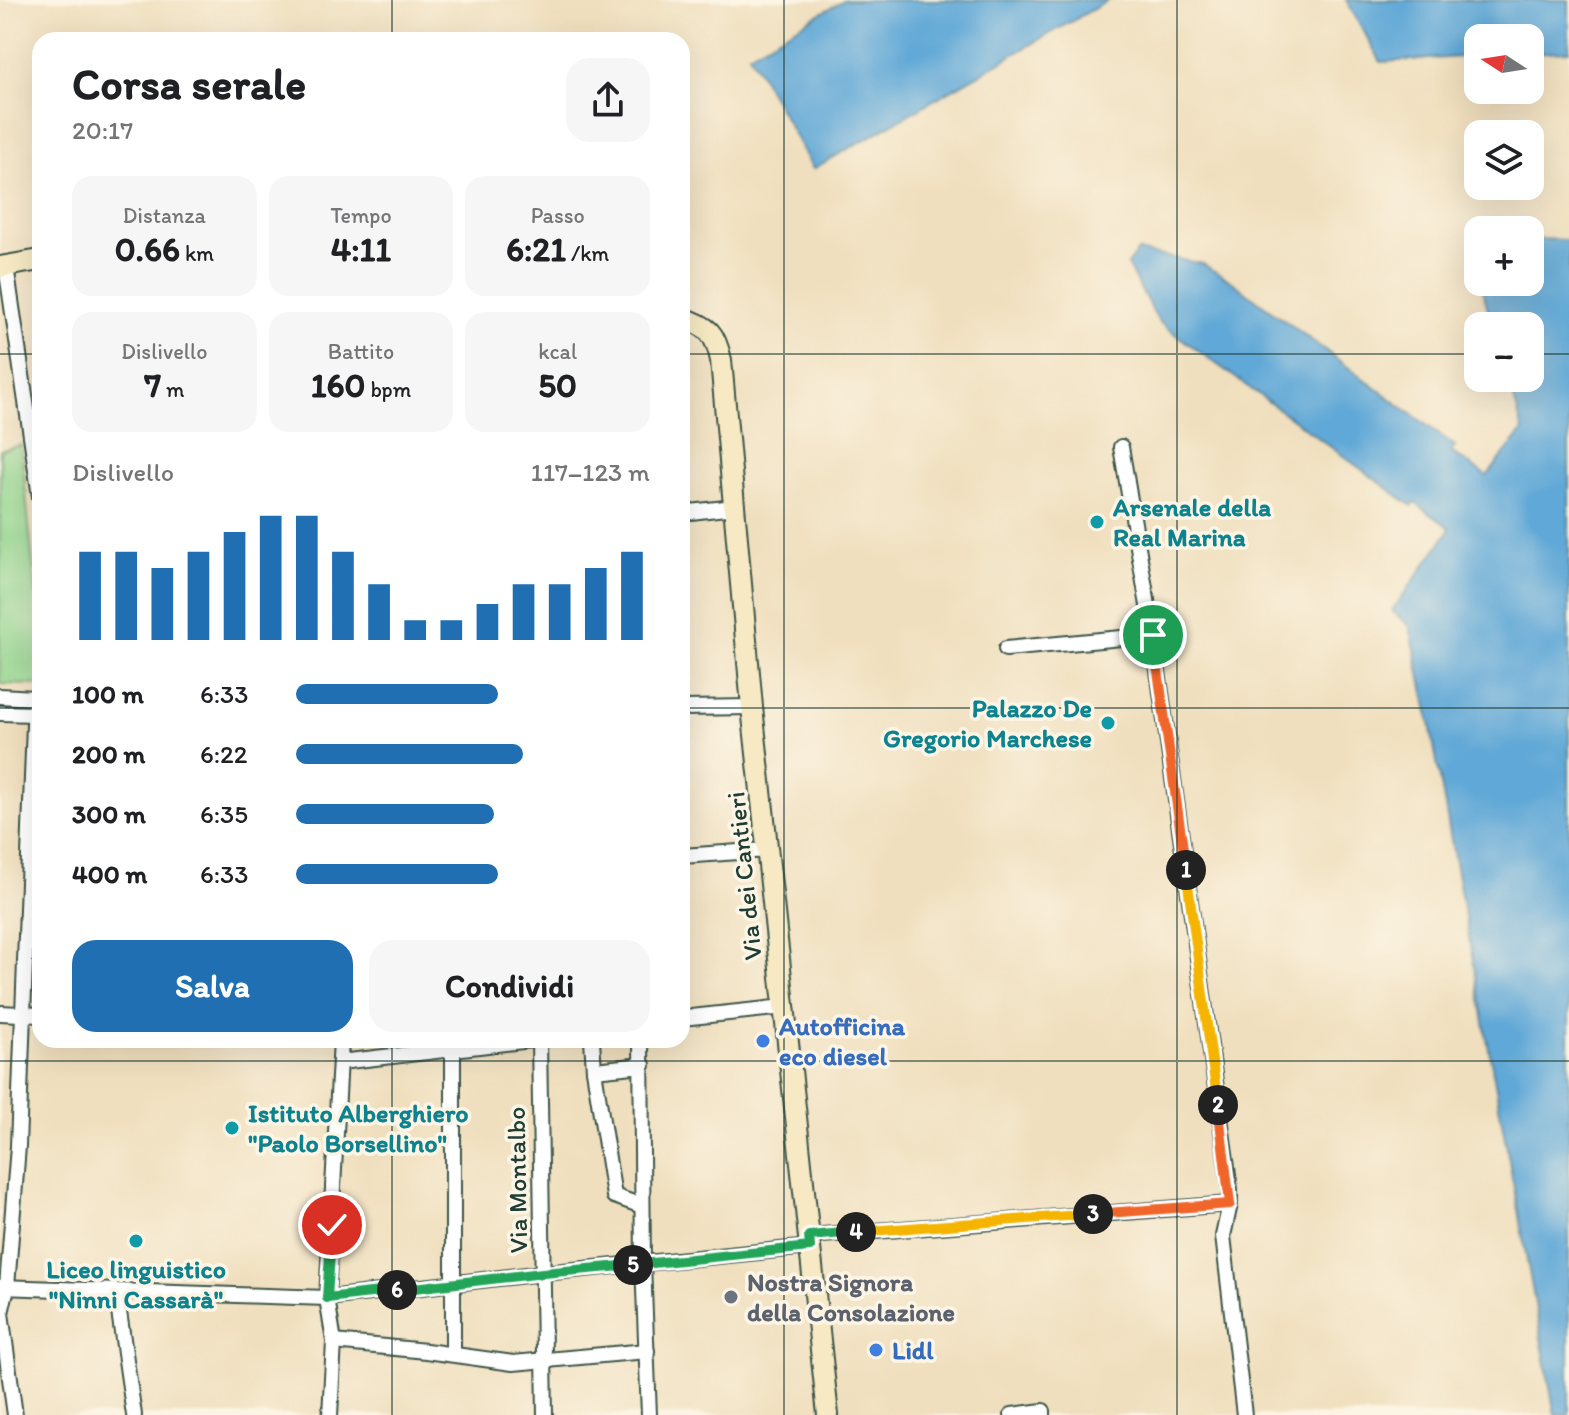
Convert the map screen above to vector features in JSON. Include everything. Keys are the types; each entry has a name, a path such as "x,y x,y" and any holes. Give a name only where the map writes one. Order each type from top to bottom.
{"main road":[{"path":"3,266 32,261"},
{"name":"Via dei Cantieri","path":"690,321 712,333 721,360 752,707 828,1415"}],"street":[{"path":"3,266 32,447"},
{"path":"1121,447 1153,635 1230,1204 1223,1236 1244,1415"},
{"path":"690,512 734,507"},
{"path":"1006,649 1153,635"},
{"path":"0,696 32,698"},
{"path":"690,708 752,707"},
{"path":"0,713 32,714"},
{"path":"15,1415 7,1394 1,1313 18,1146 32,744"},
{"path":"690,855 767,850"},
{"path":"690,1017 784,1007"},
{"path":"0,1013 32,1015"},
{"path":"330,1415 334,1342 327,1298 341,1048"},
{"path":"340,1062 428,1048"},
{"path":"453,1048 453,1354"},
{"name":"Via Montalbo","path":"539,1048 545,1415"},
{"path":"593,1048 614,1196 642,1206"},
{"path":"642,1048 643,1264 649,1415"},
{"path":"594,1070 643,1065"},
{"path":"4,1287 327,1298 643,1264 809,1241 1230,1204"},
{"path":"116,1291 134,1415"},
{"path":"334,1342 513,1363 647,1351"},
{"path":"1012,1415 1043,1413"}],"green space":[{"path":"21,445 32,554 32,685 0,684 0,450"}],"water":[{"path":"844,0 1109,0 813,169 749,54"},
{"path":"1346,0 1569,0 1569,51 1544,52 1544,24 1464,24 1464,57 1381,62"},
{"path":"1544,239 1569,240 1569,1415 1555,1415 1410,626 1392,611 1449,527 1415,503 1412,506 1159,322 1127,265 1138,251 1203,264 1231,281 1455,446 1451,452 1487,476 1523,431 1512,392 1544,392 1544,312 1489,312 1484,296 1544,296"}],"place":[{"name":"Arsenale della Real Marina","path":"1097,522"},
{"name":"Palazzo De Gregorio Marchese","path":"1108,723"},
{"name":"Autofficina eco diesel","path":"763,1041"},
{"name":"Istituto Alberghiero \"Paolo Borsellino\"","path":"232,1128"},
{"name":"Liceo linguistico \"Ninni Cassarà\"","path":"136,1241"},
{"name":"Nostra Signora della Consolazione","path":"731,1297"},
{"name":"Lidl","path":"876,1350"}],"route":[{"path":"332,1225 327,1298 810,1247 809,1236 1230,1204 1153,635"}]}
